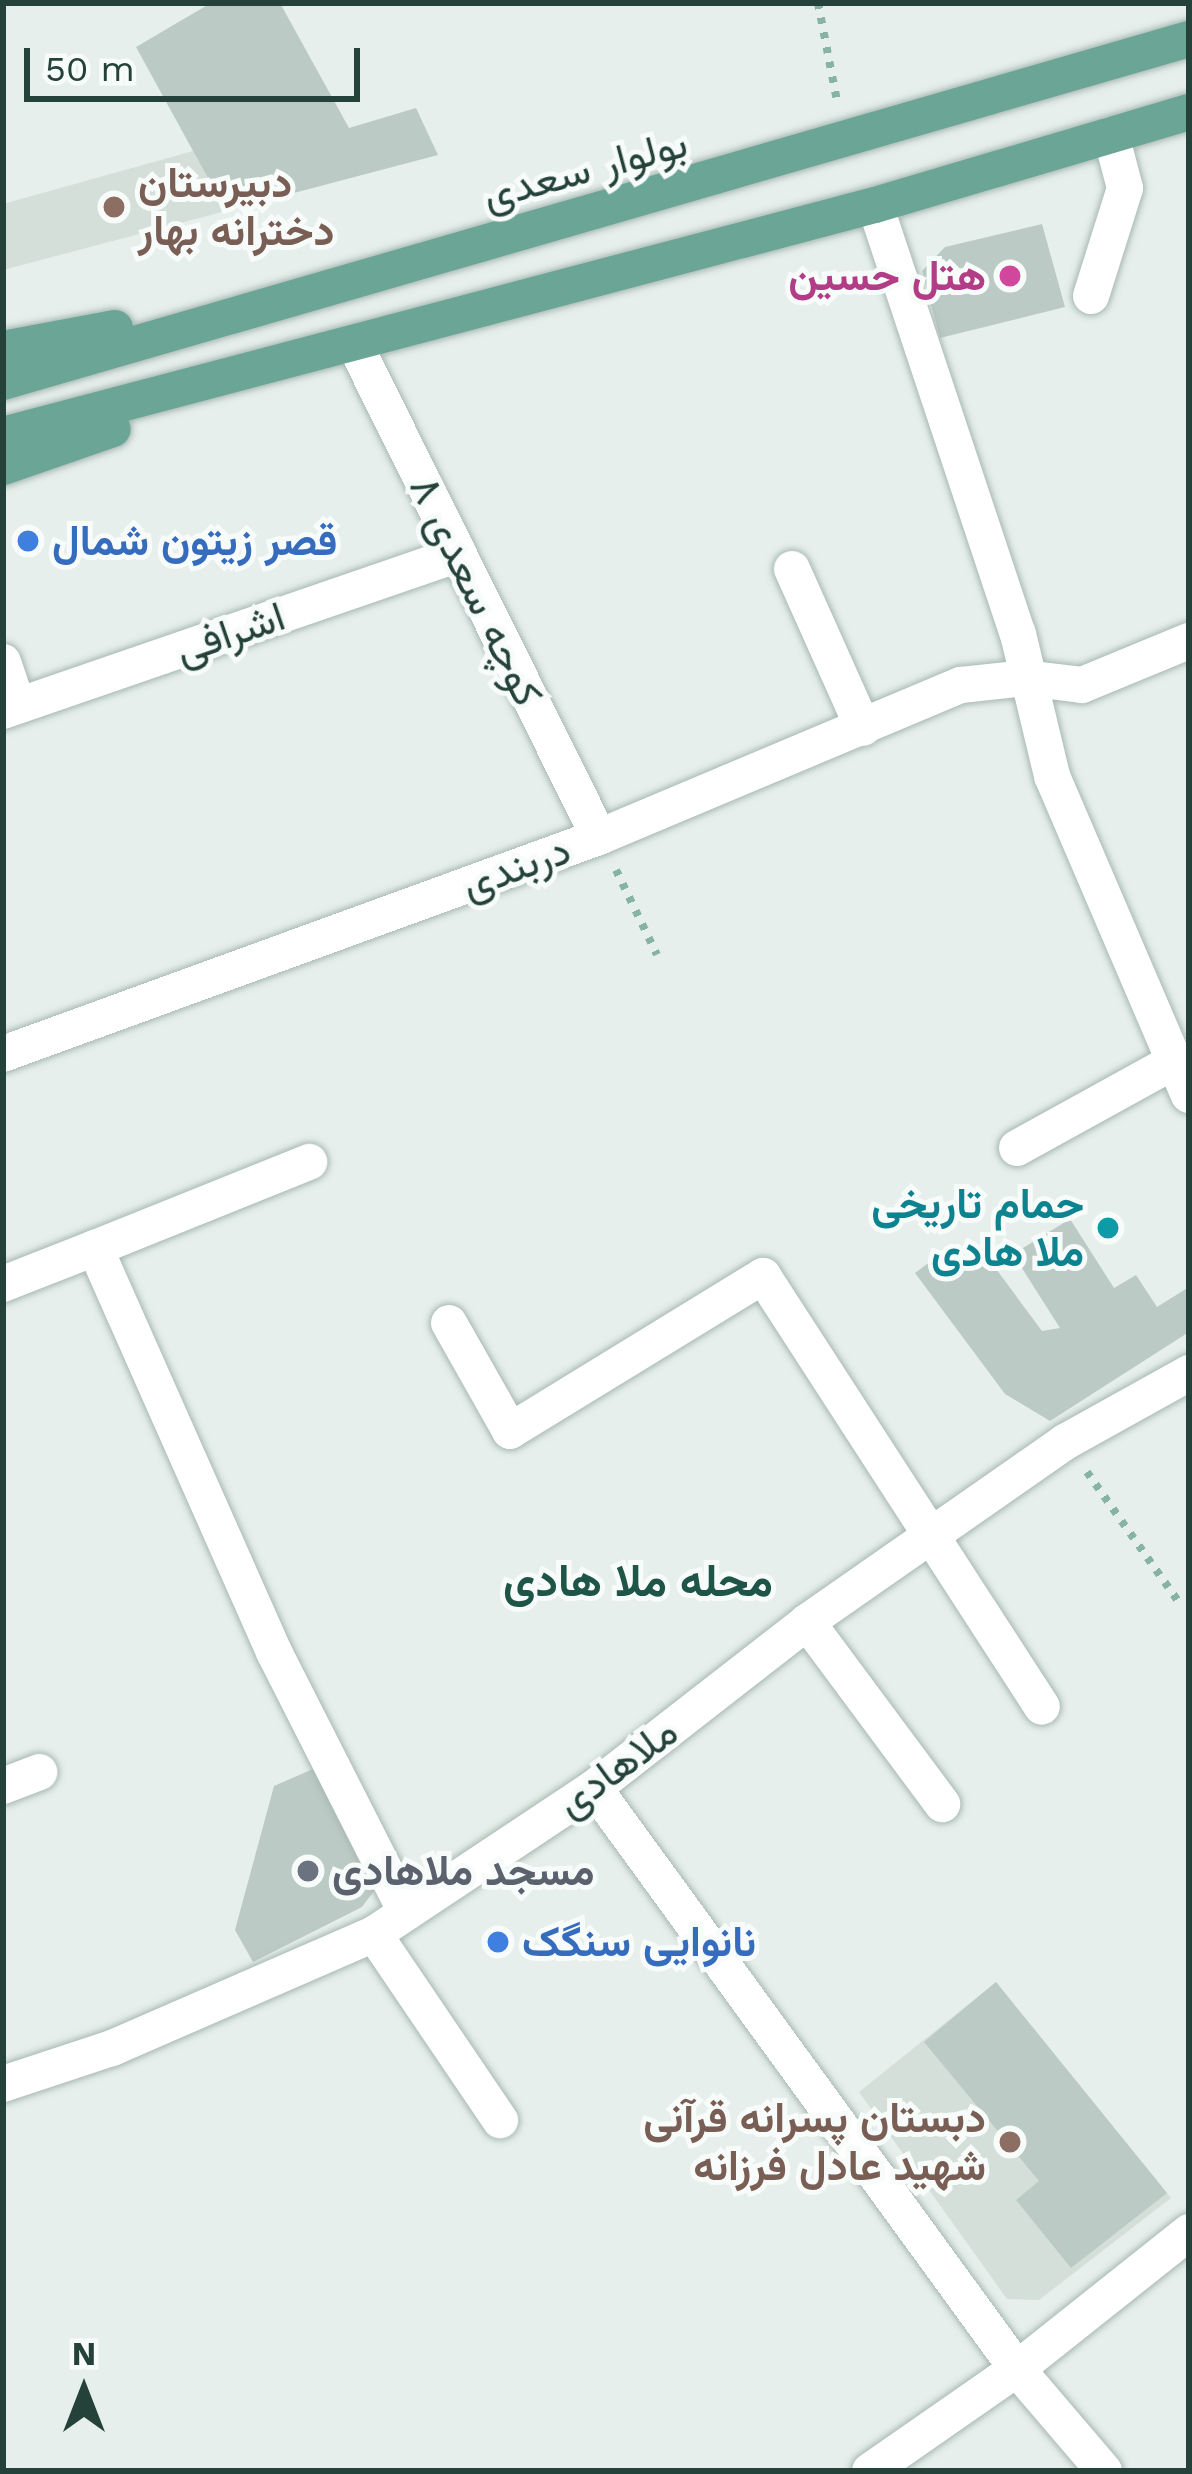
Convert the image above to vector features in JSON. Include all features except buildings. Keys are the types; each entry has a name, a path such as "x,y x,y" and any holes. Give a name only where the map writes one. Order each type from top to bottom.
{"main road":[{"name":"بولوار سعدی","path":"3,382 846,144 1189,39"},
{"path":"3,435 875,205 1189,112"},
{"path":"3,349 320,289"},
{"path":"3,467 343,349"}],"street":[{"path":"1091,296 1125,188 1111,136"},
{"path":"875,205 1052,776 1171,1063 1189,1095"},
{"name":"کوچه سعدی ۸","path":"343,349 457,555 599,837"},
{"name":"اشرافی","path":"11,709 457,555"},
{"path":"792,569 863,728"},
{"name":"دربندی","path":"3,1054 599,837 961,685 1025,678 1082,685 1189,641"},
{"path":"3,662 11,709"},
{"path":"1017,1148 1171,1063"},
{"path":"3,1284 309,1162"},
{"path":"95,1248 274,1652 406,1912"},
{"path":"449,1323 510,1431 763,1276 937,1537 1042,1707"},
{"name":"ملاهادی","path":"3,2084 112,2048 374,1934 594,1788 807,1622 937,1537 1065,1442 1189,1373"},
{"path":"807,1622 942,1804"},
{"path":"3,1786 39,1772"},
{"path":"594,1788 1017,2369 1104,2471"},
{"path":"374,1934 500,2120"},
{"path":"870,2471 1017,2369 1189,2232"}],"path":[{"path":"818,3 846,144"},
{"path":"599,837 656,955"},
{"path":"1065,1442 1178,1601"}],"shaded area":[{"name":"دبیرستان دخترانه بهار","path":"193,151 226,211 3,270 3,204"},
{"name":"دبستان پسرانه قرآنی شهید عادل فرزانه","path":"996,1982 1171,2198 1039,2300 1007,2299 859,2092"}],"place":[{"name":"دبیرستان دخترانه بهار","path":"114,207"},
{"name":"هتل حسین","path":"1010,276"},
{"name":"قصر زیتون شمال","path":"28,541"},
{"name":"حمام تاریخی ملا هادی","path":"1108,1228"},
{"name":"مسجد ملاهادی","path":"308,1871"},
{"name":"نانوایی سنگک","path":"498,1942"},
{"name":"دبستان پسرانه قرآنی شهید عادل فرزانه","path":"1010,2142"}],"district":[{"name":"محله ملا هادی","path":"638,1581"}]}
